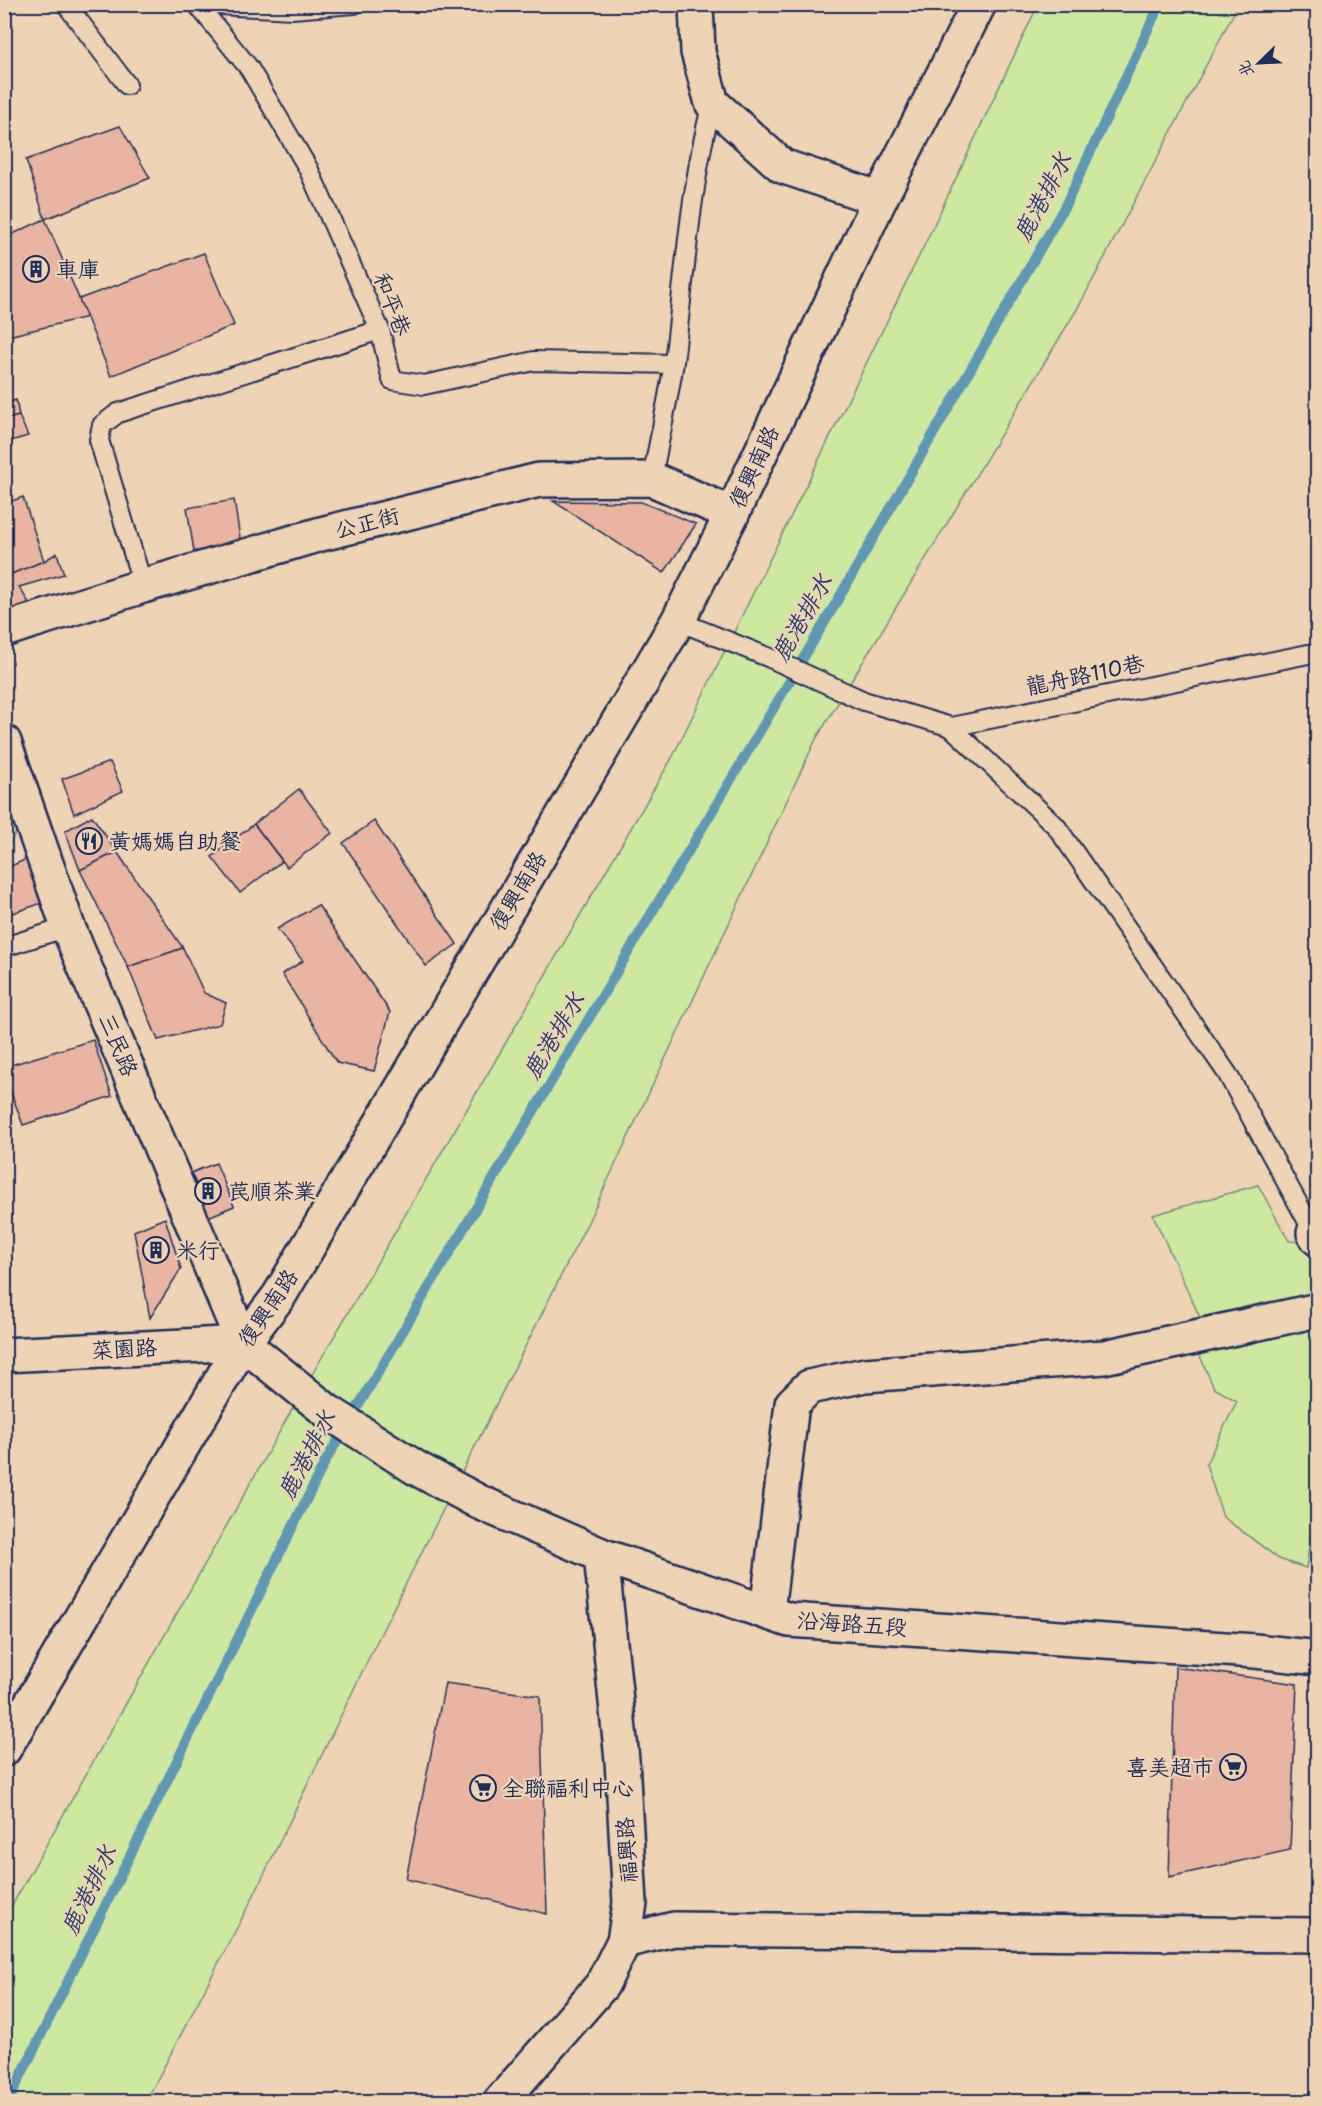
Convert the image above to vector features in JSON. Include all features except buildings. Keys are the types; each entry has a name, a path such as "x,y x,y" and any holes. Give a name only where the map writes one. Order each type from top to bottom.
{"street":[{"path":"696,4 698,52 712,103 782,166 880,199"},
{"name":"復興南路","path":"4,1749 243,1343 285,1286 678,621 732,514 972,7"},
{"name":"公正街","path":"4,630 143,586 321,534 539,480 652,479 732,514"},
{"name":"三民路","path":"4,742 68,927 243,1343"},
{"path":"767,1612 792,1404 809,1387 865,1375 1104,1357 1317,1310"},
{"name":"菜園路","path":"4,1355 243,1343"},
{"name":"沿海路五段","path":"243,1343 327,1411 416,1468 479,1502 601,1555 789,1620 1255,1651 1317,1658"},
{"name":"福興路","path":"500,2102 602,1985 624,1941 630,1903 622,1760 601,1555"},
{"path":"624,1941 674,1929 1317,1935"}],"lane":[{"path":"66,4 128,85"},
{"path":"198,4 292,9 354,4"},
{"name":"和平巷","path":"198,4 249,68 308,168 380,330 392,380 424,385 534,361 674,364"},
{"path":"652,479 674,364 695,182 703,136 712,103"},
{"path":"143,586 99,440 102,425 118,413 380,330"},
{"name":"龍舟路110巷","path":"678,621 770,658 864,701 951,727 1317,652"},
{"path":"951,727 1056,826 1227,1073 1316,1236"},
{"path":"4,947 68,927"}],"green space":[{"path":"1038,5 1238,5 1079,306 816,739 589,1220 380,1635 251,1901 146,2101 5,2102 5,1918 307,1383 672,758 923,248"},
{"path":"4,795 17,830 5,853 4,853"},
{"path":"1258,1185 1289,1241 1317,1243 1318,1481 1306,1568 1279,1559 1223,1517 1206,1464 1237,1401 1214,1388 1188,1329 1203,1324 1153,1215"}],"waterway":[{"name":"鹿港排水","path":"8,2102 325,1462 829,615 1066,204 1160,4"}],"place":[{"name":"車庫","path":"36,269"},
{"name":"黃媽媽自助餐","path":"89,841"},
{"name":"苠順茶業","path":"208,1191"},
{"name":"米行","path":"156,1250"},
{"name":"喜美超市","path":"1233,1767"},
{"name":"全聯福利中心","path":"483,1788"}]}
